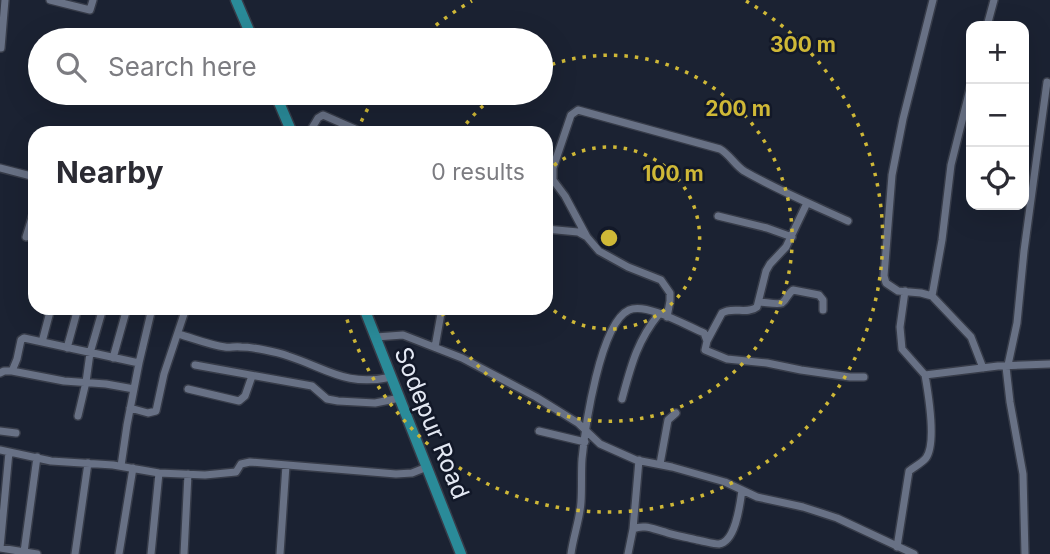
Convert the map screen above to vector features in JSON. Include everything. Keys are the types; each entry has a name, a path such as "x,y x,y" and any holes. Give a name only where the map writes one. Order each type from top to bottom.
{"main road":[{"path":"236,0 248,28"},
{"path":"280,105 289,126"},
{"name":"Sodepur Road","path":"367,315 461,554"}],"street":[{"path":"0,49 5,0"},
{"path":"50,0 90,10 93,0"},
{"path":"933,0 903,118 892,175 884,276 886,284 898,290 932,296 971,337 983,368"},
{"path":"988,21 994,0"},
{"path":"1025,554 1023,474 1010,402 1007,366 1017,323 1047,82"},
{"path":"932,296 951,165 966,105"},
{"path":"622,399 638,347 646,330 663,315 670,301 670,293 662,281 599,251 587,237 565,196 553,180 553,169 573,112 578,110 720,149 741,169 848,221"},
{"path":"313,126 318,117 323,115 346,126"},
{"path":"0,168 28,175"},
{"path":"807,203 786,247 766,271 759,302 753,310 733,309 722,313 705,350 727,359 864,377"},
{"path":"718,216 792,237"},
{"path":"553,230 578,232 587,237"},
{"path":"26,237 28,231"},
{"path":"759,302 782,303 790,291 800,291 822,297 823,310"},
{"path":"900,550 909,471 925,459 930,451 931,415 925,374 902,349 900,327 905,291"},
{"path":"571,554 581,504 581,473 593,387 606,341 622,316 631,309 642,309 704,333 707,341"},
{"path":"42,342 49,315"},
{"path":"66,348 76,315"},
{"path":"78,416 90,353 101,315"},
{"path":"113,358 125,315"},
{"path":"121,466 130,408 150,315"},
{"path":"130,408 153,413 156,411 184,315"},
{"path":"435,348 441,315"},
{"path":"178,334 219,346 241,347 288,356 356,380 392,377"},
{"path":"376,337 404,335 462,358 510,382 578,423 600,444 639,460 725,482 757,497 837,518 900,550 914,554"},
{"path":"12,371 22,339 26,338 139,363"},
{"path":"195,365 312,386 327,400 375,403 400,398"},
{"path":"925,374 998,366 1050,365"},
{"path":"0,373 12,371 134,389"},
{"path":"188,389 239,401 245,396 252,376"},
{"path":"660,464 668,420 676,413"},
{"path":"0,431 16,433"},
{"path":"539,431 585,442"},
{"path":"0,450 51,461 121,466 159,473 205,475 236,472 241,464 250,462 396,474 412,473 427,467"},
{"path":"9,452 0,548 37,554"},
{"path":"24,552 37,457"},
{"path":"628,554 639,460"},
{"path":"75,554 88,463"},
{"path":"280,554 286,465"},
{"path":"118,554 134,468"},
{"path":"151,554 159,473"},
{"path":"184,554 188,474"},
{"path":"633,529 640,526 649,527 668,534 718,544 731,535 742,490"}]}
